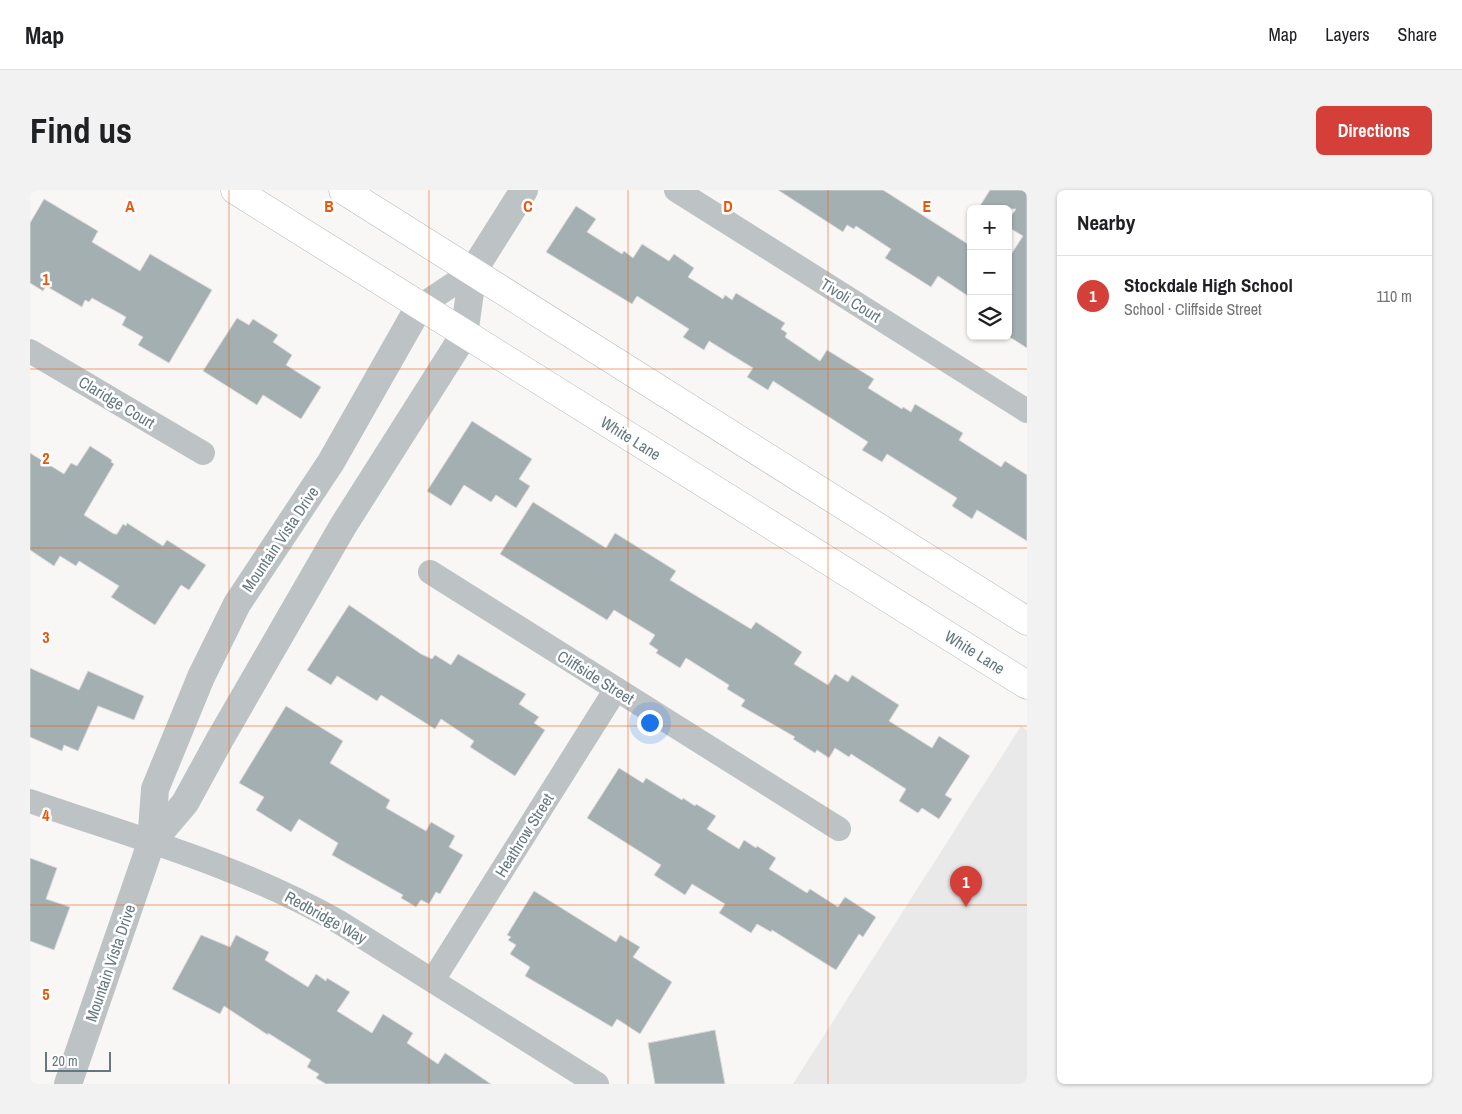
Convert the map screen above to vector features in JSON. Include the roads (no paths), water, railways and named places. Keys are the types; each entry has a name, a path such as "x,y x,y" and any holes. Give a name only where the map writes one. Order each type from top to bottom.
{"main road":[{"name":"White Lane","path":"235,190 419,307 1027,685"},
{"path":"343,190 1027,621"}],"street":[{"name":"Mountain Vista Drive","path":"68,1084 151,843 155,789 201,677 236,604 331,462 419,307 472,271 524,190"},
{"name":"Tivoli Court","path":"676,190 1027,411"},
{"name":"Mountain Vista Drive","path":"151,843 185,803 338,534 464,335 472,271"},
{"name":"Claridge Court","path":"30,351 203,453"},
{"name":"Cliffside Street","path":"430,572 839,829"},
{"name":"Heathrow Street","path":"432,980 616,689"},
{"name":"Redbridge Way","path":"30,801 252,879 303,901 597,1084"}],"place":[{"name":"Stockdale High School","path":"966,907"}]}
